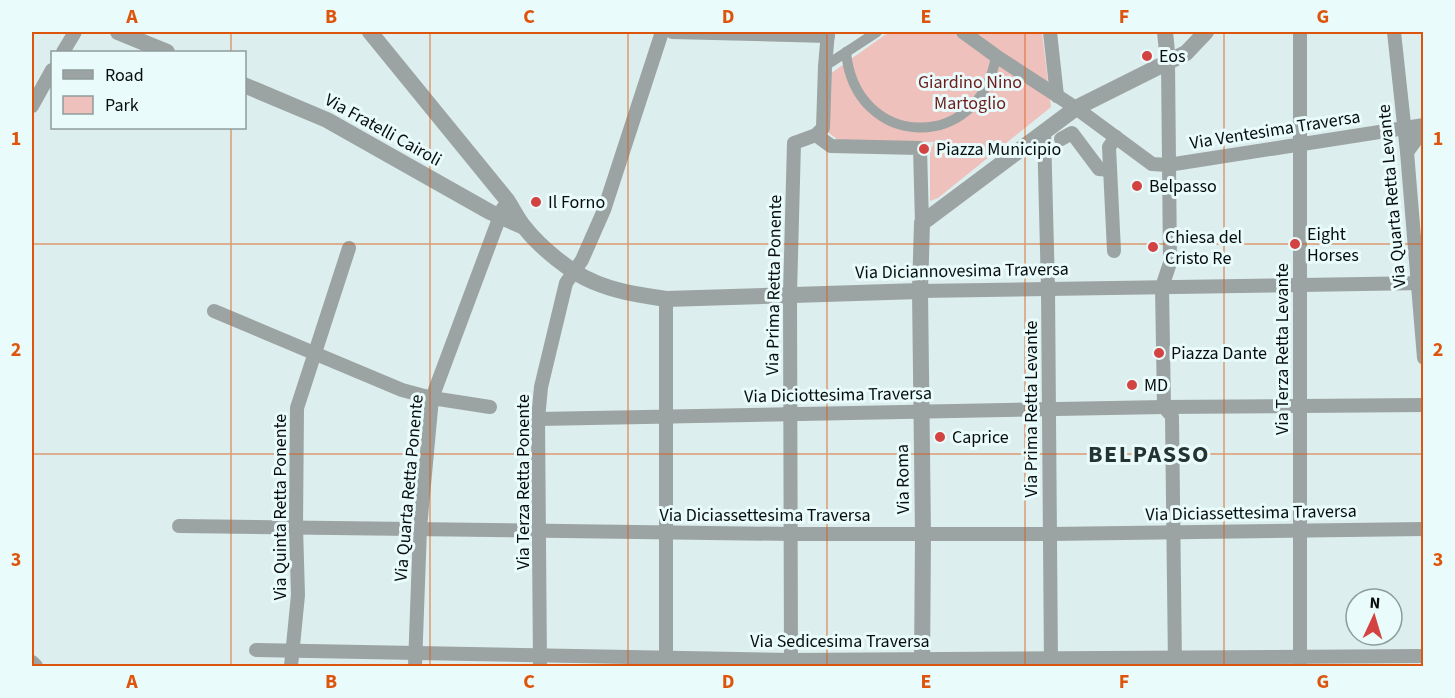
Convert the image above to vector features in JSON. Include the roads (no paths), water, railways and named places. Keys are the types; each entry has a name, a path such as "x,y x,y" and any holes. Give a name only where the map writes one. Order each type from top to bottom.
{"street":[{"path":"64,51 75,32"},
{"path":"118,32 165,51"},
{"path":"370,32 507,200 524,227"},
{"name":"Via Terza Retta Ponente","path":"540,661 538,419 541,387 566,283 582,260 604,210 662,32"},
{"path":"672,32 828,34 823,128 816,135 831,146 921,148"},
{"path":"825,66 877,32"},
{"path":"963,32 1076,108 1152,164 1168,165"},
{"path":"1050,32 1057,96"},
{"path":"1165,32 1168,62 1170,263 1162,287 1172,410 1175,662"},
{"path":"922,223 1076,108 1186,53 1206,32"},
{"name":"Via Terza Retta Levante","path":"1300,32 1300,661"},
{"name":"Via Quarta Retta Levante","path":"1394,32 1421,283 1424,358"},
{"path":"846,52 853,84 873,111 896,123 920,128 952,121 972,107 987,88 996,56"},
{"path":"32,106 51,72"},
{"name":"Via Fratelli Cairoli","path":"246,86 327,120 499,216 524,227"},
{"name":"Via Ventesima Traversa","path":"1168,165 1424,125"},
{"path":"920,128 922,223"},
{"path":"1407,152 1424,129"},
{"name":"Via Prima Retta Levante","path":"1044,131 1048,290 1051,663"},
{"path":"1061,139 1072,133 1099,169 1110,170"},
{"name":"Via Prima Retta Ponente","path":"791,663 790,294 794,142 816,135"},
{"path":"1114,251 1108,147 1116,138"},
{"name":"Via Quarta Retta Ponente","path":"415,660 420,528 432,398 499,216 507,200"},
{"name":"Via Roma","path":"922,223 920,291 922,663"},
{"name":"Via Diciannovesima Traversa","path":"524,227 540,244 573,271 592,282 626,293 666,299 920,291 1421,283"},
{"name":"Via Quinta Retta Ponente","path":"291,666 298,595 297,408 349,248"},
{"path":"666,299 666,663"},
{"path":"214,311 402,390 432,398 490,407"},
{"path":"1172,410 1424,405"},
{"name":"Via Diciottesima Traversa","path":"538,419 1138,408 1172,410"},
{"name":"Via Diciassettesima Traversa","path":"179,526 791,534 1049,534 1424,529"},
{"name":"Via Sedicesima Traversa","path":"256,650 415,660 666,663 1300,661 1424,656"},
{"path":"32,662 36,666"}],"place":[{"name":"Eos","path":"1147,56"},
{"name":"Piazza Municipio","path":"924,149"},
{"name":"Belpasso","path":"1137,186"},
{"name":"Il Forno","path":"536,202"},
{"name":"Eight Horses","path":"1295,244"},
{"name":"Chiesa del Cristo Re","path":"1153,247"},
{"name":"Piazza Dante","path":"1159,353"},
{"name":"MD","path":"1132,385"},
{"name":"Caprice","path":"940,437"}],"district":[{"name":"BELPASSO","path":"1149,454"}],"park label":[{"name":"Giardino Nino Martoglio","path":"970,92"}]}
